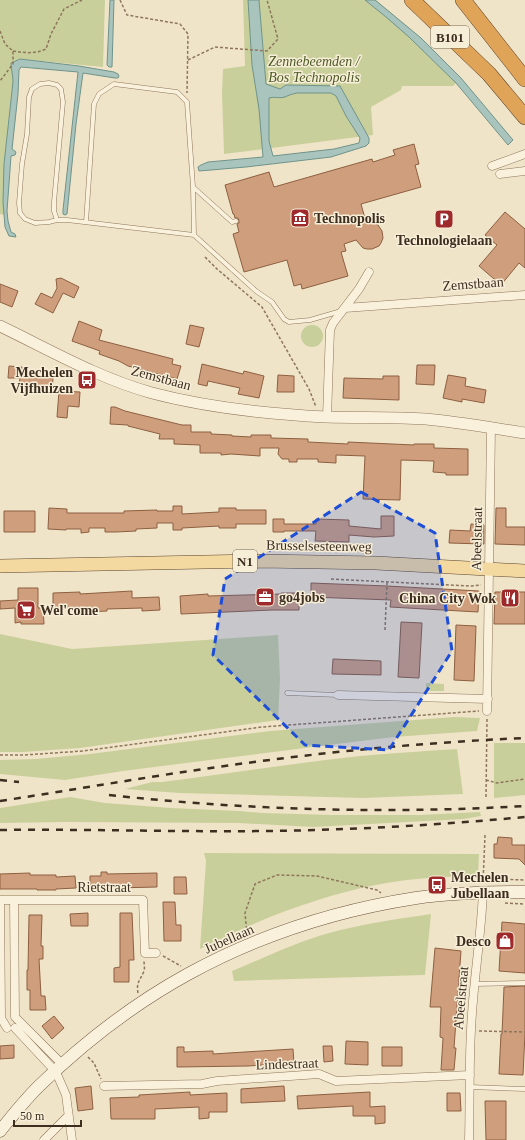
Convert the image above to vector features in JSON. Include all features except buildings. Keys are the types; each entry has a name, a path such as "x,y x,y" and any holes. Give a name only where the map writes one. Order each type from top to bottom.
{"highway":[{"name":"B101","path":"412,0 489,74 525,117"},
{"name":"B101","path":"463,0 525,79"}],"main road":[{"name":"Brusselsesteenweg","path":"0,566 262,561 376,563 523,570"},
{"name":"Jubellaan","path":"0,1131 37,1088 81,1049 114,1023 140,1004 191,973 249,945 320,920 394,902 450,894 525,892"}],"street":[{"path":"492,166 525,154"},
{"path":"500,174 525,171"},
{"path":"324,416 330,330 333,323 359,289 369,272"},
{"name":"Zemstbaan","path":"343,310 525,295"},
{"name":"Zemstbaan","path":"0,326 80,366 120,383 153,393 201,404 229,409 275,414 425,419 525,433"},
{"name":"Abeelstraat","path":"487,711 491,428"},
{"path":"338,695 488,699"},
{"name":"Abeelstraat","path":"469,1140 471,1031 483,892"},
{"path":"0,900 1,1018 59,1068 66,1095 72,1140"},
{"name":"Rietstraat","path":"0,900 143,900 145,953"},
{"path":"10,1027 15,1017 14,900"},
{"path":"145,953 156,953"},
{"name":"Lindestraat","path":"104,1086 202,1084 217,1081 320,1074 336,1081 470,1075"},
{"path":"44,1140 68,1116"},
{"path":"53,1131 55,1140"}],"lane":[{"path":"57,220 54,211 54,202 63,102 61,88 57,85 49,83 40,84 32,89 29,97 27,134 22,164 19,203 20,213 25,219 35,223 57,220 86,222 194,235 256,291 272,302 284,319 289,322 310,320 343,310"},
{"path":"86,222 94,104 99,94 114,84 177,92 187,102 193,187 194,235"},
{"path":"193,187 232,222 236,221"},
{"path":"287,693 338,695"},
{"path":"474,984 525,983"},
{"path":"470,1087 525,1089"}],"path":[{"path":"0,31 5,44 13,51 34,53 46,49 51,34 64,9 82,0"},
{"path":"120,0 128,15 180,24 188,34 187,102"},
{"path":"188,60 215,47 267,51 278,39 267,0"},
{"path":"0,80 13,64 13,51"},
{"path":"205,257 262,307 324,416"},
{"path":"331,579 470,586 489,584"},
{"path":"385,630 387,582"},
{"path":"0,755 83,751 286,724 487,711 486,797"},
{"path":"486,780 498,783 525,779"},
{"path":"483,892 485,835"},
{"path":"249,945 245,913 255,884 277,875 317,876 347,882 377,890 394,902"},
{"path":"140,1004 137,987 138,981 144,970 145,953"},
{"path":"156,953 173,961 191,973"},
{"path":"471,1031 525,1032"},
{"path":"81,1049 94,1064 104,1086"}],"highlighted area":[{"path":"361,492 435,533 452,651 389,750 305,745 213,655 225,579"}],"green space":[{"path":"0,0 105,0 103,67 20,59 14,61 11,68 13,73 13,82 4,164 4,215 0,214"},
{"name":"Zennebeemden / Bos Technopolis","path":"243,0 376,0 421,38 461,78 453,86 402,86 401,90 371,107 373,135 224,154 222,93 223,69 245,66"},
{"path":"312,325 320,328 323,336 320,344 312,347 304,344 301,336 304,328"},
{"path":"0,634 72,649 278,635 280,679 278,720 80,748 0,752"},
{"path":"426,683 444,684 444,691 426,691"},
{"path":"454,717 480,718 477,731 394,737 123,771 65,780 0,774 0,760 36,759 90,754 270,731"},
{"path":"494,743 525,743 525,795 494,798"},
{"path":"457,749 463,794 363,798 179,793 125,789 152,782 187,779 335,759"},
{"path":"70,797 105,803 263,813 420,815 480,812 481,816 464,819 313,827 239,823 0,823 0,808"},
{"path":"204,853 479,854 478,875 405,880 334,895 288,910 243,928 200,949 206,861"},
{"path":"431,914 425,975 234,981 232,971 317,937 367,924"}],"water":[{"path":"110,0 114,0 112,67 107,65"},
{"path":"248,0 259,0 266,84 280,89 286,85 340,86 369,138 369,143 366,146 331,157 199,171 198,167 208,162 263,157 259,109 252,65","holes":["297,93 331,93 336,96 346,116 360,138 359,143 334,149 273,156 269,141 269,98 283,98"]},
{"path":"365,0 375,0 421,38 461,78 513,140 508,145 456,83 409,37"},
{"path":"20,59 114,72 119,76 118,78 115,78 83,73 76,124 67,214 65,215 63,214 63,210 78,72 21,67 19,70 12,149 16,152 15,155 11,156 7,211 11,232 15,234 16,237 9,236 5,227 3,202 4,164 13,82 11,63"}],"railway":[{"path":"0,801 190,771 288,758 423,744 525,738"},
{"path":"0,780 19,782"},
{"path":"109,795 213,804 317,809 421,810 525,806"},
{"path":"0,830 331,830 396,827 525,817"}],"place":[{"name":"Technopolis","path":"300,218"},
{"name":"Technologielaan","path":"444,219"},
{"name":"Mechelen Vijfhuizen","path":"87,380"},
{"name":"go4jobs","path":"265,597"},
{"name":"China City Wok","path":"510,598"},
{"name":"Wel'come","path":"26,610"},
{"name":"Mechelen Jubellaan","path":"437,885"},
{"name":"Desco","path":"505,941"}]}
